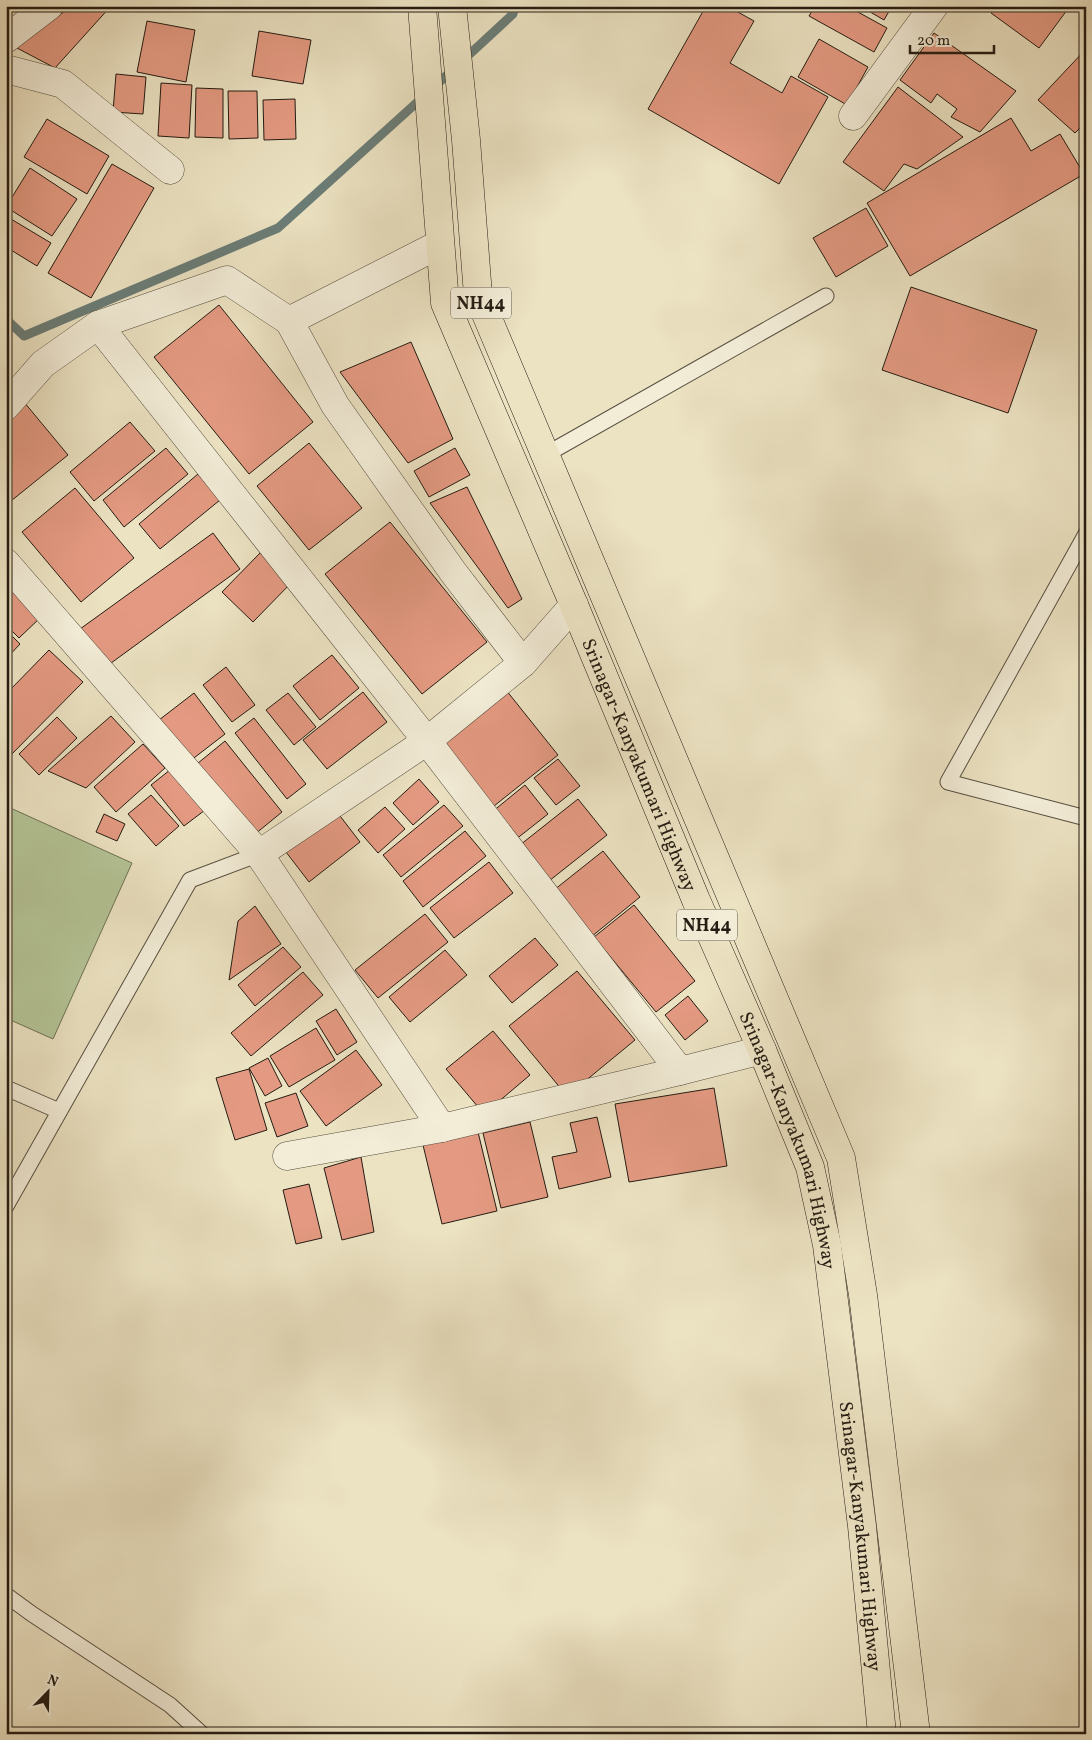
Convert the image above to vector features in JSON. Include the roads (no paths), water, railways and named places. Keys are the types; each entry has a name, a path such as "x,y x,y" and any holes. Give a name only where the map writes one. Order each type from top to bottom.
{"highway":[{"name":"Srinagar-Kanyakumari Highway","path":"422,6 445,303 574,604 696,900 762,1050 810,1167 827,1245 862,1526 882,1734"},
{"name":"Srinagar-Kanyakumari Highway","path":"452,6 466,140 478,295 841,1158 863,1295 916,1734"}],"street":[{"path":"6,39 48,6"},
{"path":"853,116 934,6"},
{"path":"6,69 63,84 170,170"},
{"path":"289,321 440,244"},
{"path":"6,406 43,364 98,325 227,280 289,321 336,405 453,572 523,663"},
{"path":"98,325 427,741 680,1071"},
{"path":"6,563 259,854 442,1128"},
{"path":"259,854 427,741 523,663 574,604"},
{"path":"288,1156 442,1128 762,1050"}],"lane":[{"path":"545,454 826,296"},
{"path":"1086,534 948,782 1086,818"},
{"path":"6,1206 190,880 259,854"},
{"path":"6,1088 59,1111"},
{"path":"6,1595 170,1705 202,1734"}],"waterway":[{"path":"433,88 513,14 515,6"},
{"path":"6,319 24,336 278,228 423,97"}]}
